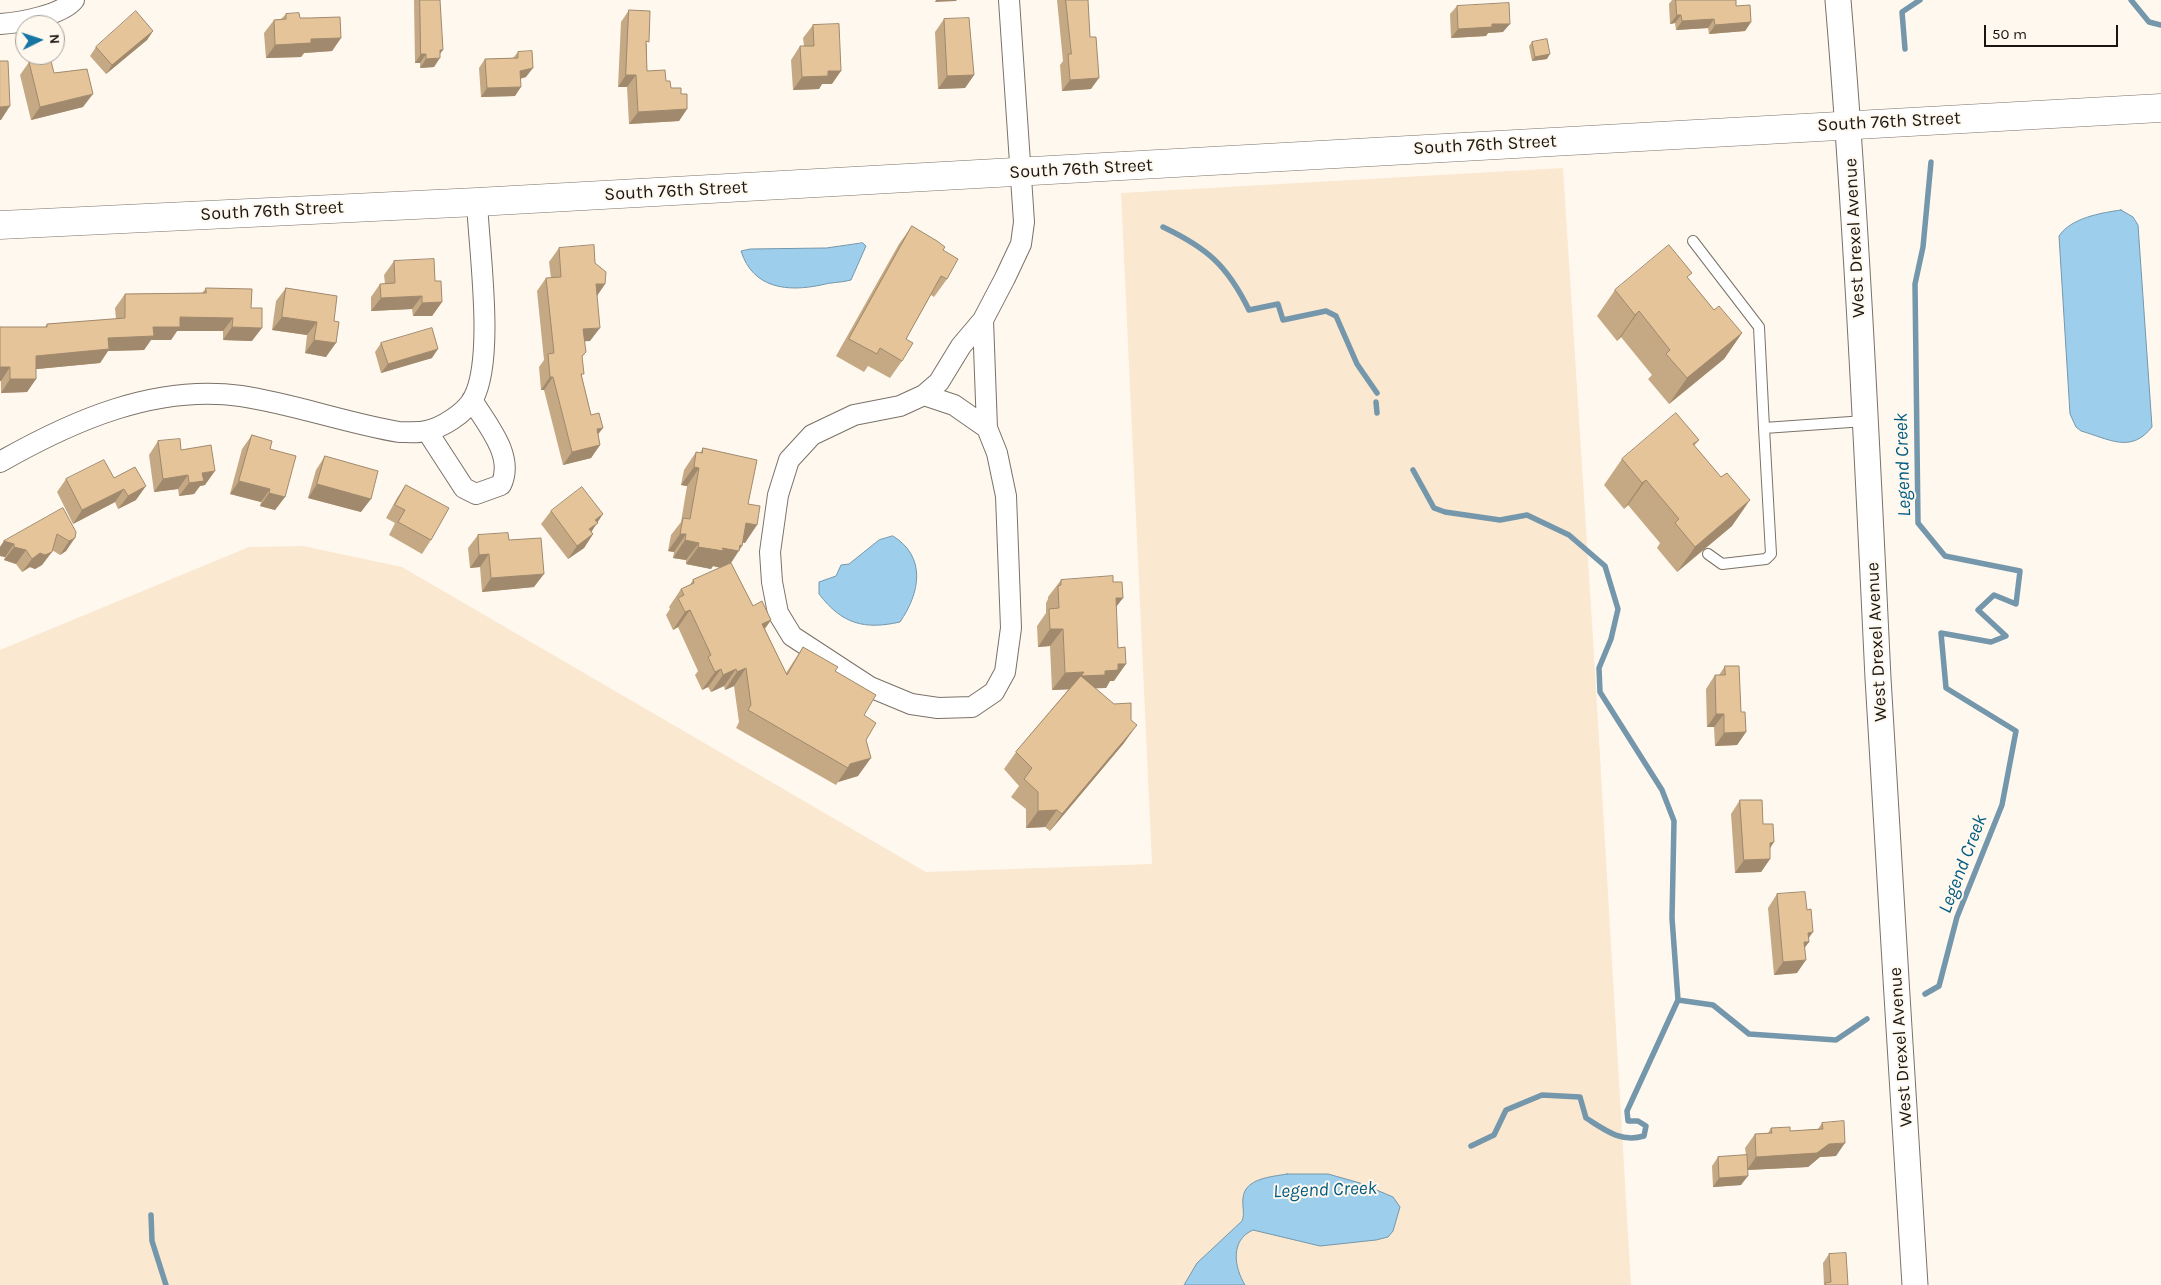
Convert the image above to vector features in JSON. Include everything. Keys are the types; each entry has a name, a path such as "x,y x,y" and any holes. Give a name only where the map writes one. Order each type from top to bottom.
{"main road":[{"name":"South 76th Street","path":"0,225 477,202 2161,108"}],"street":[{"path":"0,24 15,23 68,8 74,0"},
{"path":"983,320 987,428 997,453 1006,496 1011,628 1005,672 994,692 972,707 938,708 911,704 870,687 792,636 778,613 772,582 770,552 778,495 789,460 812,435 854,415 900,406 924,395 939,382 961,346 983,320 1005,278 1023,236 1009,0"},
{"name":"West Drexel Avenue","path":"1838,0 1848,124 1866,421 1884,776 1916,1285"},
{"path":"0,462 76,423 124,406 170,397 238,396 275,402 375,428 399,432 427,431 451,420 472,400 484,364 477,202"},
{"path":"924,395 954,405 987,428"},
{"path":"427,431 464,488 476,494 502,486 505,477 503,452 472,400"}],"lane":[{"path":"1693,241 1759,327 1771,554 1766,559 1722,564 1708,554"},
{"path":"1764,428 1866,421"}],"shaded area":[{"path":"1563,168 1631,1285 0,1285 0,650 249,547 303,546 402,567 926,872 1152,864 1121,193"}],"water":[{"path":"2121,210 2133,217 2138,225 2152,427 2136,440 2128,442 2110,440 2081,431 2076,427 2070,414 2059,236 2071,225 2087,217"},
{"path":"863,243 866,246 851,280 796,288 773,285 763,280 747,264 741,251 750,249 826,248"},
{"path":"893,536 911,554 915,565 917,576 916,588 907,611 900,622 887,624 865,625 845,618 836,612 819,594 819,582 836,576 841,565 849,564 879,540"},
{"path":"1287,1174 1328,1174 1360,1183 1393,1197 1400,1207 1393,1231 1388,1237 1376,1240 1320,1246 1253,1230 1240,1240 1237,1247 1238,1270 1245,1285 1184,1285 1197,1263 1242,1221 1243,1198 1248,1186 1260,1180"}],"building":[{"path":"420,0 440,0 443,50 440,50 440,58 426,59 426,54 421,54"},
{"path":"1066,0 1088,0 1090,37 1096,37 1099,78 1070,80 1068,54 1071,54"},
{"path":"1676,0 1736,0 1736,6 1750,5 1751,22 1715,25 1714,19 1682,21 1681,15 1677,15"},
{"path":"1509,3 1510,24 1492,24 1492,27 1458,29 1457,6"},
{"path":"629,10 650,11 649,42 646,41 647,71 665,70 666,81 670,81 671,88 681,88 681,94 687,94 687,109 638,112 636,75 626,75"},
{"path":"136,11 153,31 112,65 96,47"},
{"path":"299,13 300,18 340,17 341,38 311,39 311,43 275,45 274,20 286,19 286,14"},
{"path":"969,18 974,75 947,76 944,19"},
{"path":"839,24 841,71 828,71 828,76 802,77 800,46 814,46 813,25"},
{"path":"1547,39 1550,54 1535,57 1532,42"},
{"path":"532,51 533,68 520,71 521,87 487,88 485,59 518,58 518,52"},
{"path":"0,61 8,61 10,106 0,107"},
{"path":"30,65 52,65 54,73 87,69 93,94 40,107"},
{"path":"912,226 937,241 945,247 943,250 958,259 947,279 941,276 906,339 913,343 902,361 880,348 877,354 849,339"},
{"path":"594,245 595,263 606,272 605,284 596,284 600,328 583,329 586,352 582,356 584,374 581,374 591,415 599,413 603,428 597,429 600,445 572,452 553,377 550,377 548,354 554,353 546,278 561,277 559,248"},
{"path":"1669,245 1692,273 1687,277 1714,310 1719,306 1742,333 1687,378 1666,354 1670,350 1639,311 1635,315 1615,290"},
{"path":"434,259 435,281 441,281 442,302 422,303 422,296 381,298 380,284 395,283 394,261"},
{"path":"206,288 252,289 251,308 262,308 262,328 232,327 233,318 180,317 180,327 153,327 154,336 108,338 109,349 36,356 36,379 10,379 10,367 0,367 0,327 47,327 47,324 125,318 125,294 206,293"},
{"path":"286,288 337,296 334,321 339,322 336,343 314,340 317,322 282,317"},
{"path":"432,328 438,349 388,364 381,343"},
{"path":"1676,413 1699,440 1693,444 1721,477 1727,473 1750,500 1695,547 1675,523 1679,519 1646,480 1642,483 1622,459"},
{"path":"252,435 272,441 270,449 296,456 285,497 269,493 270,489 239,481"},
{"path":"180,439 181,450 211,445 215,471 202,473 204,481 189,483 188,475 163,479 158,441"},
{"path":"703,448 757,460 748,504 760,506 757,525 746,523 742,546 740,545 739,551 698,547 699,543 685,540 686,534 680,534 683,518 690,519 699,468 694,467 696,452 702,453"},
{"path":"325,456 378,471 371,499 317,484"},
{"path":"104,460 114,478 135,467 146,486 128,496 124,489 82,510 66,479"},
{"path":"406,485 449,508 431,540 398,522 405,510 395,505"},
{"path":"582,487 603,514 595,520 598,523 589,529 593,534 577,546 551,511"},
{"path":"63,508 76,532 75,538 69,541 57,534 52,552 45,555 40,553 32,559 26,550 14,547 14,544 4,541"},
{"path":"508,533 509,540 541,538 544,574 491,578 489,554 479,555 478,535"},
{"path":"731,563 753,606 762,601 771,620 762,624 787,675 803,647 838,667 835,671 876,695 864,715 876,723 866,740 871,758 850,764 848,768 748,710 751,705 746,668 737,672 736,669 723,675 721,669 715,672 708,657 711,655 690,610 685,612 678,598 684,595 681,589 694,583 693,580"},
{"path":"1113,576 1113,582 1122,582 1123,598 1116,598 1118,648 1125,647 1126,664 1118,664 1118,670 1105,671 1105,675 1081,676 1084,672 1065,673 1063,629 1050,629 1049,609 1059,608 1058,586 1061,585 1061,580"},
{"path":"1725,666 1739,666 1741,712 1745,712 1746,732 1724,733 1724,714 1716,714 1715,675 1725,675"},
{"path":"1081,676 1114,704 1131,703 1131,720 1137,725 1062,814 1057,810 1038,811 1038,792 1024,779 1032,768 1016,752"},
{"path":"1740,800 1762,800 1763,824 1773,824 1774,842 1770,843 1770,859 1744,860"},
{"path":"1805,892 1807,910 1811,909 1813,932 1808,933 1809,942 1804,942 1806,960 1783,962 1777,894"},
{"path":"1844,1121 1845,1143 1829,1144 1817,1153 1756,1157 1755,1134 1772,1133 1771,1128 1790,1127 1790,1131 1823,1129 1822,1123"},
{"path":"1747,1155 1748,1176 1719,1178 1718,1157"},
{"path":"1846,1253 1848,1285 1826,1285 1825,1283 1831,1282 1829,1254"}],"waterway":[{"name":"Legend Creek","path":"1905,49 1902,12 1920,0"},
{"name":"Legend Creek","path":"2131,0 2149,22 2161,25"},
{"name":"Legend Creek","path":"1925,994 1939,986 1957,917 2002,805 2016,731 1946,688 1941,633 1991,642 2006,636 1978,610 1994,595 2016,604 2020,571 1945,556 1918,523 1915,284 1923,247 1931,162"},
{"path":"1163,227 1192,242 1214,260 1232,281 1249,310 1278,304 1283,320 1326,311 1336,316 1357,364 1377,393"},
{"path":"1376,402 1377,413"},
{"path":"1413,470 1434,508 1445,512 1500,520 1527,515 1569,535 1605,566 1618,609 1611,639 1599,668 1600,692 1662,790 1674,821 1672,918 1678,1000"},
{"name":"Legend Creek","path":"1471,1146 1494,1135 1506,1110 1542,1095 1580,1097 1586,1118 1600,1127 1621,1137 1636,1138 1644,1136 1646,1126 1638,1121 1628,1121 1627,1111 1678,1000 1713,1005 1749,1034 1836,1040 1867,1019"},
{"path":"151,1215 152,1241 166,1285"}]}
